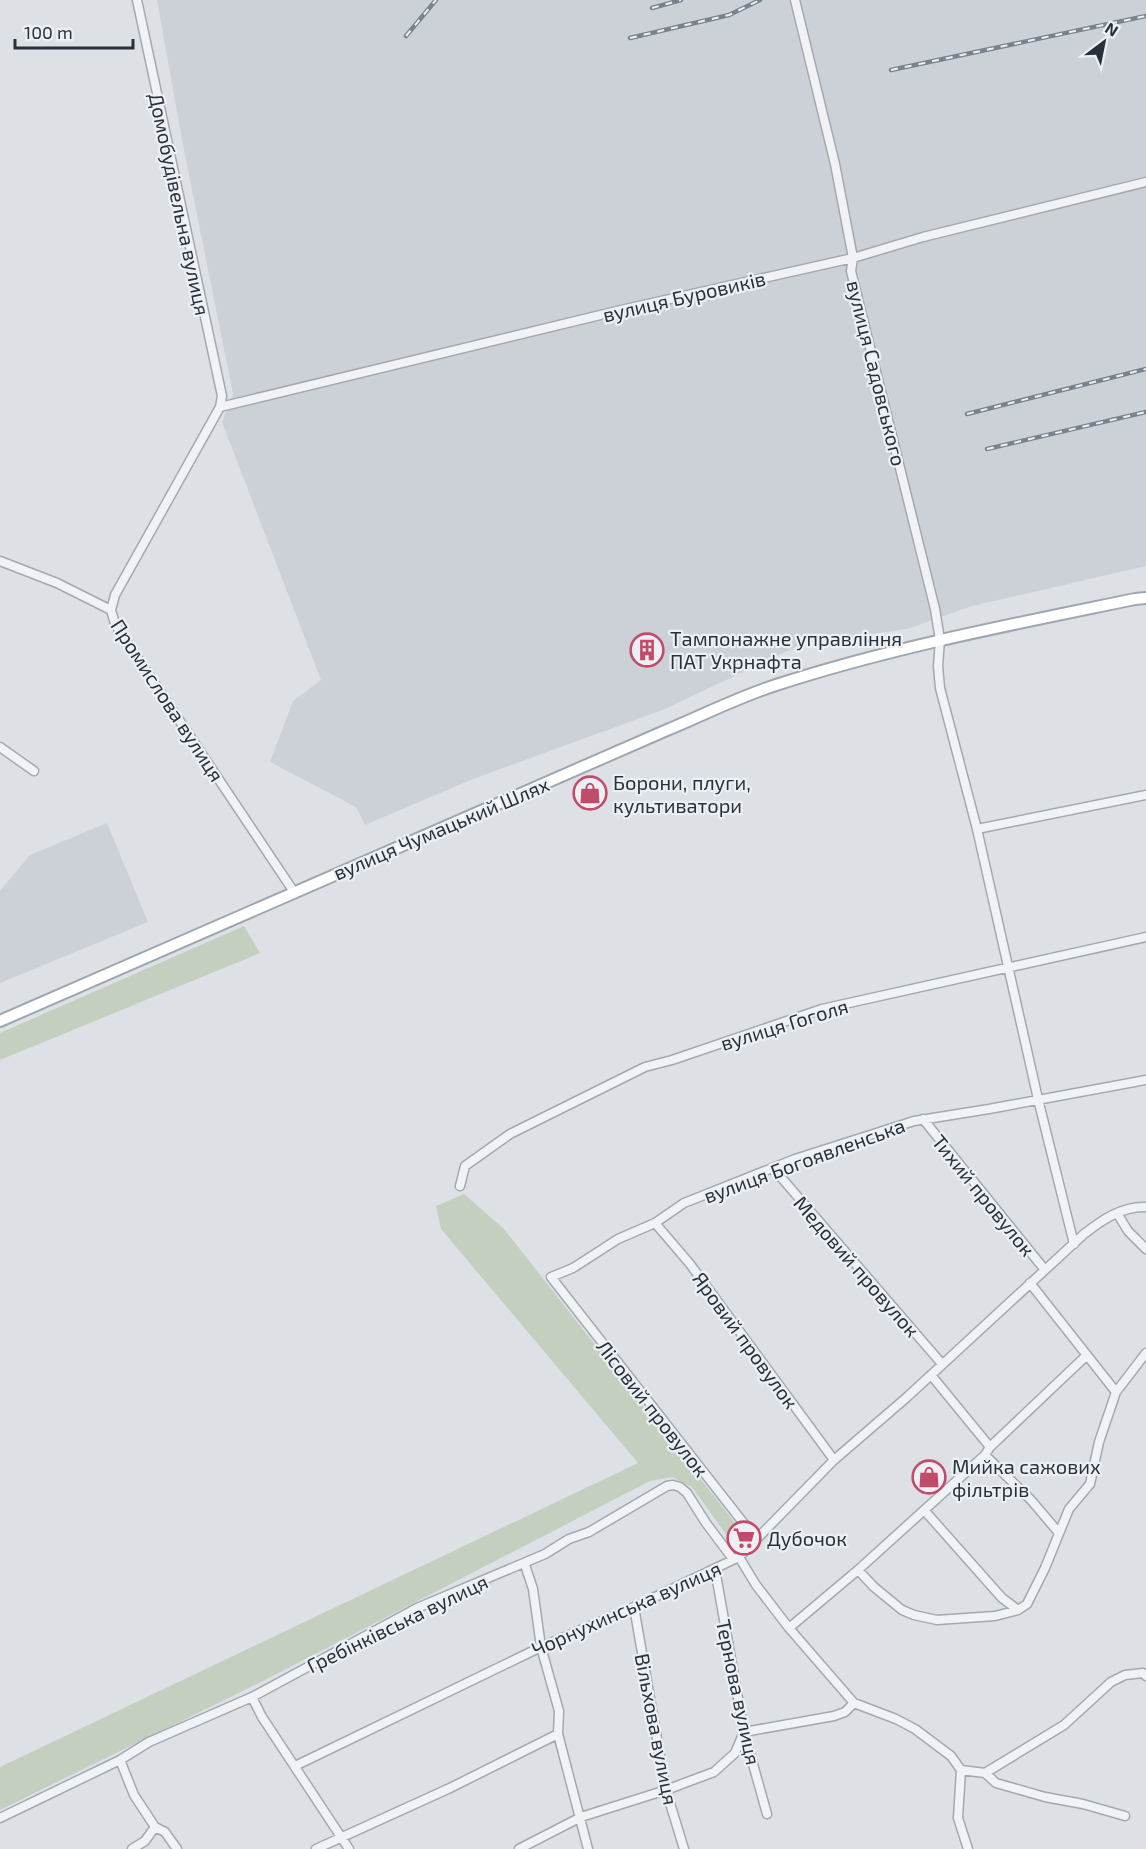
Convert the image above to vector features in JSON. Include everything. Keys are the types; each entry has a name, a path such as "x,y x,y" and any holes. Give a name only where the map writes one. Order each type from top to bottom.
{"main road":[{"name":"вулиця Чумацький Шлях","path":"0,1021 667,730 774,686 863,659 940,640 1140,598 1146,593"}],"street":[{"name":"Домобудівельна вулиця","path":"137,0 220,382 222,396 220,407"},
{"name":"вулиця Садовського","path":"795,0 835,164 853,258 851,271 932,597 940,640 938,666 940,688 977,829 1038,1099 1074,1244"},
{"name":"вулиця Буровиків","path":"220,407 621,310 853,258 923,237 1146,182"},
{"name":"Промислова вулиця","path":"220,407 115,595 111,610 115,624 294,892"},
{"path":"0,561 57,583 111,610"},
{"path":"0,747 34,771"},
{"path":"977,829 1146,795"},
{"name":"вулиця Гоголя","path":"460,1186 465,1166 510,1134 645,1066 672,1060 822,1009 1146,937"},
{"name":"вулиця Богоявленська","path":"551,1277 573,1268 618,1239 655,1223 684,1203 806,1156 923,1119 1146,1080"},
{"name":"Тихий провулок","path":"923,1119 1045,1269"},
{"name":"Медовий провулок","path":"773,1168 942,1364"},
{"path":"1146,1207 1117,1213 1128,1231 1146,1249"},
{"name":"Чорнухинська вулиця","path":"295,1766 541,1647 634,1607 736,1558 834,1460 931,1375 1045,1269 1103,1220 1117,1213"},
{"name":"Яровий провулок","path":"655,1223 690,1264 834,1460"},
{"name":"Лісовий провулок","path":"551,1277 756,1539"},
{"path":"1030,1283 1116,1392"},
{"path":"858,1570 874,1587 902,1610 937,1620 995,1616 1018,1610 1027,1604 1069,1509 1090,1484 1099,1442 1116,1392 1146,1353"},
{"path":"789,1628 858,1570 985,1455 990,1447 1087,1355"},
{"path":"931,1375 990,1447"},
{"path":"985,1455 1059,1533"},
{"name":"Гребінківська вулиця","path":"0,1818 120,1760 149,1742 252,1697 417,1608 502,1571 525,1565 569,1539 589,1532 653,1492 673,1485 687,1493 706,1523 736,1558"},
{"path":"924,1510 1002,1598 1018,1610"},
{"path":"736,1558 789,1628 854,1703 915,1729 951,1756 961,1770 958,1818 968,1849"},
{"path":"525,1565 533,1589 541,1647 559,1711 558,1734 588,1849"},
{"name":"Тернова вулиця","path":"715,1569 744,1732 767,1814"},
{"name":"Вільхова вулиця","path":"634,1607 666,1790 684,1849"},
{"path":"985,1773 1064,1725 1111,1682 1125,1675 1143,1673 1146,1676"},
{"path":"252,1697 262,1717 349,1849"},
{"path":"519,1849 581,1817 714,1772 735,1753 744,1732 834,1716 845,1712 854,1703"},
{"path":"316,1849 450,1788 558,1734"},
{"path":"120,1760 134,1795 155,1827 165,1832 177,1849"},
{"path":"961,1770 985,1773 996,1783 1125,1816"},
{"path":"132,1849 145,1841 155,1827"}],"shaded area":[{"path":"157,0 1146,0 1146,566 972,606 907,629 802,644 665,709 473,779 365,825 356,807 270,762 293,701 321,680 222,422 233,394 183,145"},
{"path":"107,823 148,922 0,983 0,891 30,855"}],"green space":[{"path":"244,926 260,953 0,1060 0,1033"},
{"path":"464,1194 504,1229 739,1528 733,1544 692,1487 672,1477 650,1481 263,1681 0,1810 0,1767 638,1463 441,1229 436,1206"}],"railway":[{"path":"406,36 436,0"},
{"path":"652,8 681,0"},
{"path":"630,38 729,15 760,0"},
{"path":"891,70 1146,16"},
{"path":"967,414 1146,369"},
{"path":"987,449 1146,412"}],"place":[{"name":"Тампонажне управління ПАТ Укрнафта","path":"647,650"},
{"name":"Борони, плуги, культиватори","path":"590,793"},
{"name":"Мийка сажових фільтрів","path":"929,1477"},
{"name":"Дубочок","path":"744,1538"}]}
